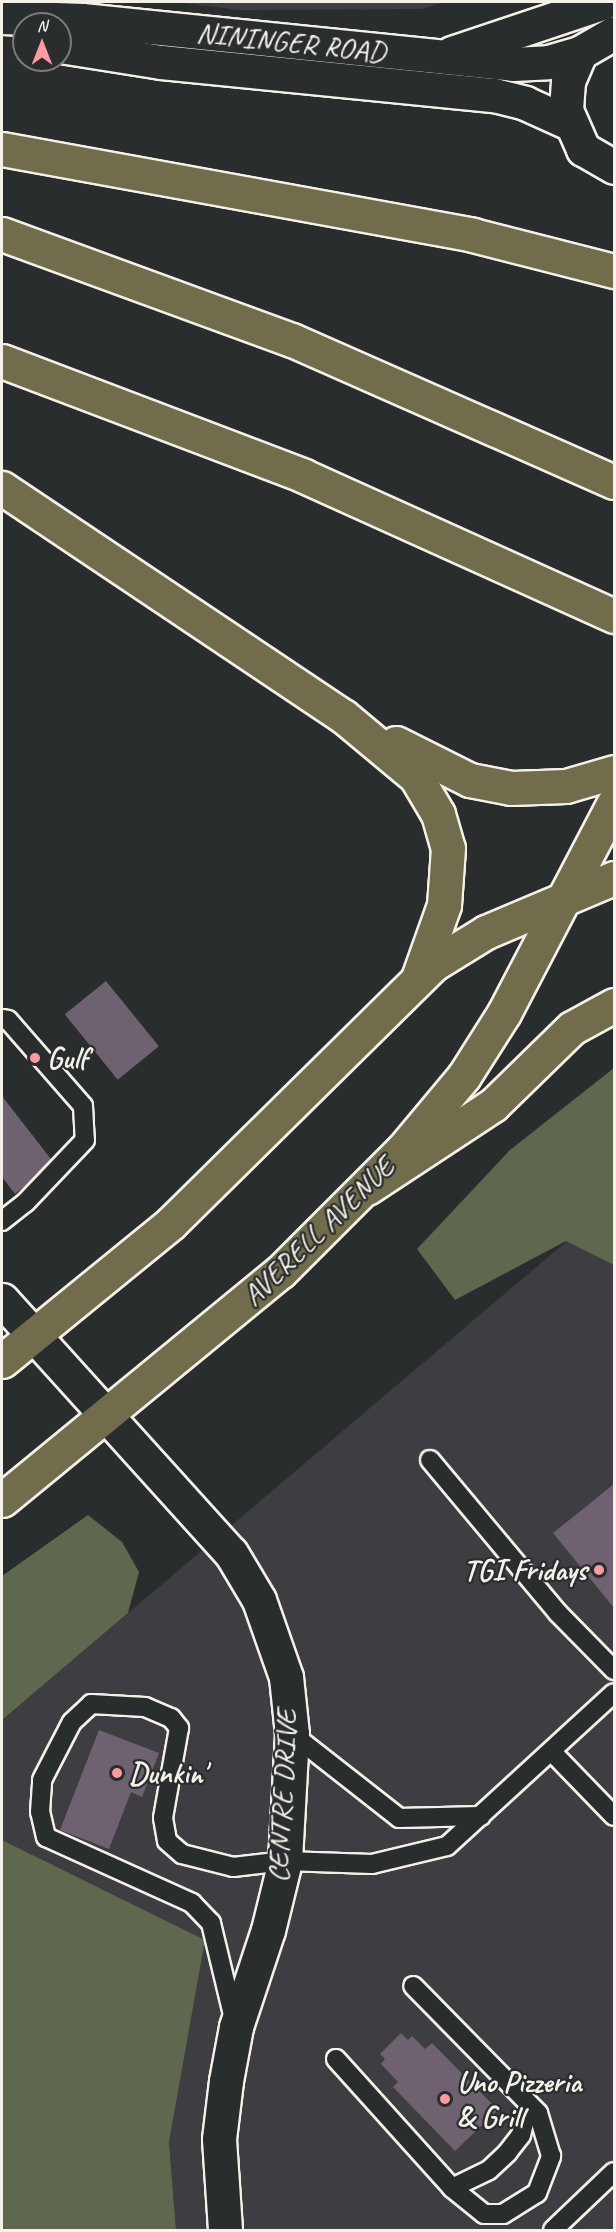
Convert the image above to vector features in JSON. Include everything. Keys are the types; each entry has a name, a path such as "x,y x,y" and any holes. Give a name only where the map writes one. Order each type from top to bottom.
{"main road":[{"path":"2,149 473,235 615,271"},
{"path":"2,234 292,340 615,482"},
{"path":"2,362 304,476 615,616"},
{"path":"2,488 343,716 416,777 445,833 447,890 418,978"},
{"path":"343,716 451,771 491,785 558,787 615,772"},
{"name":"AVERELL AVENUE","path":"2,1500 280,1272 367,1188 437,1110 477,1056 527,971 562,899 615,803"},
{"path":"2,1361 114,1271 216,1180 418,978 453,951 486,932 615,878"},
{"path":"367,1188 493,1105 572,1028 615,1005"}],"street":[{"path":"439,57 604,2"},
{"name":"NININGER ROAD","path":"2,17 82,20 439,57 530,64 580,53 615,33"},
{"name":"NININGER ROAD","path":"72,48 172,63 475,92 525,103 569,123"},
{"path":"580,53 568,81 569,123 583,149 615,167"},
{"name":"CENTRE DRIVE","path":"2,1300 213,1530 245,1575 279,1649 286,1677 292,1734 285,1861 268,1930 236,2026 219,2139 225,2230"}],"lane":[{"path":"2,1019 8,1020 83,1106 85,1140 2,1221"},
{"path":"430,1460 558,1612 615,1670"},
{"path":"236,2026 212,1923 192,1902 46,1837 40,1812 42,1780 52,1754 72,1722 91,1704 145,1707 171,1718 179,1728 163,1818 167,1840 182,1854 232,1867 285,1861 372,1864 447,1846 615,1693"},
{"path":"292,1734 399,1818 482,1816"},
{"path":"552,1752 615,1816"},
{"path":"336,2060 452,2188 484,2214 503,2214 537,2193 551,2156 538,2113 413,1986"},
{"path":"452,2188 489,2170 507,2153 521,2136 530,2104"},
{"path":"553,2230 615,2172"}],"shaded area":[{"path":"176,2 444,2 422,9 238,10"},
{"path":"567,1241 614,1265 614,2230 176,2230 169,2142 205,1940 2,1840 2,1720"}],"green space":[{"path":"614,1068 614,1265 566,1241 455,1300 417,1249 510,1150"},
{"path":"88,1515 122,1542 139,1572 128,1613 2,1720 2,1576"},
{"path":"2,1840 205,1940 169,2142 176,2230 2,2230"}],"building":[{"path":"106,981 159,1046 118,1080 65,1014"},
{"path":"2,1096 54,1163 15,1194 2,1177"},
{"name":"TGI Fridays","path":"614,1484 614,1608 553,1533"},
{"name":"Dunkin'","path":"99,1730 159,1753 142,1797 131,1792 109,1849 60,1830"},
{"name":"Uno Pizzeria & Grill","path":"401,2033 408,2040 412,2036 425,2049 432,2043 498,2110 455,2151 393,2087 398,2082 381,2064 385,2059 380,2054"}],"place":[{"name":"Gulf","path":"35,1058"},
{"name":"TGI Fridays","path":"599,1570"},
{"name":"Dunkin'","path":"117,1773"},
{"name":"Uno Pizzeria & Grill","path":"445,2099"}]}
